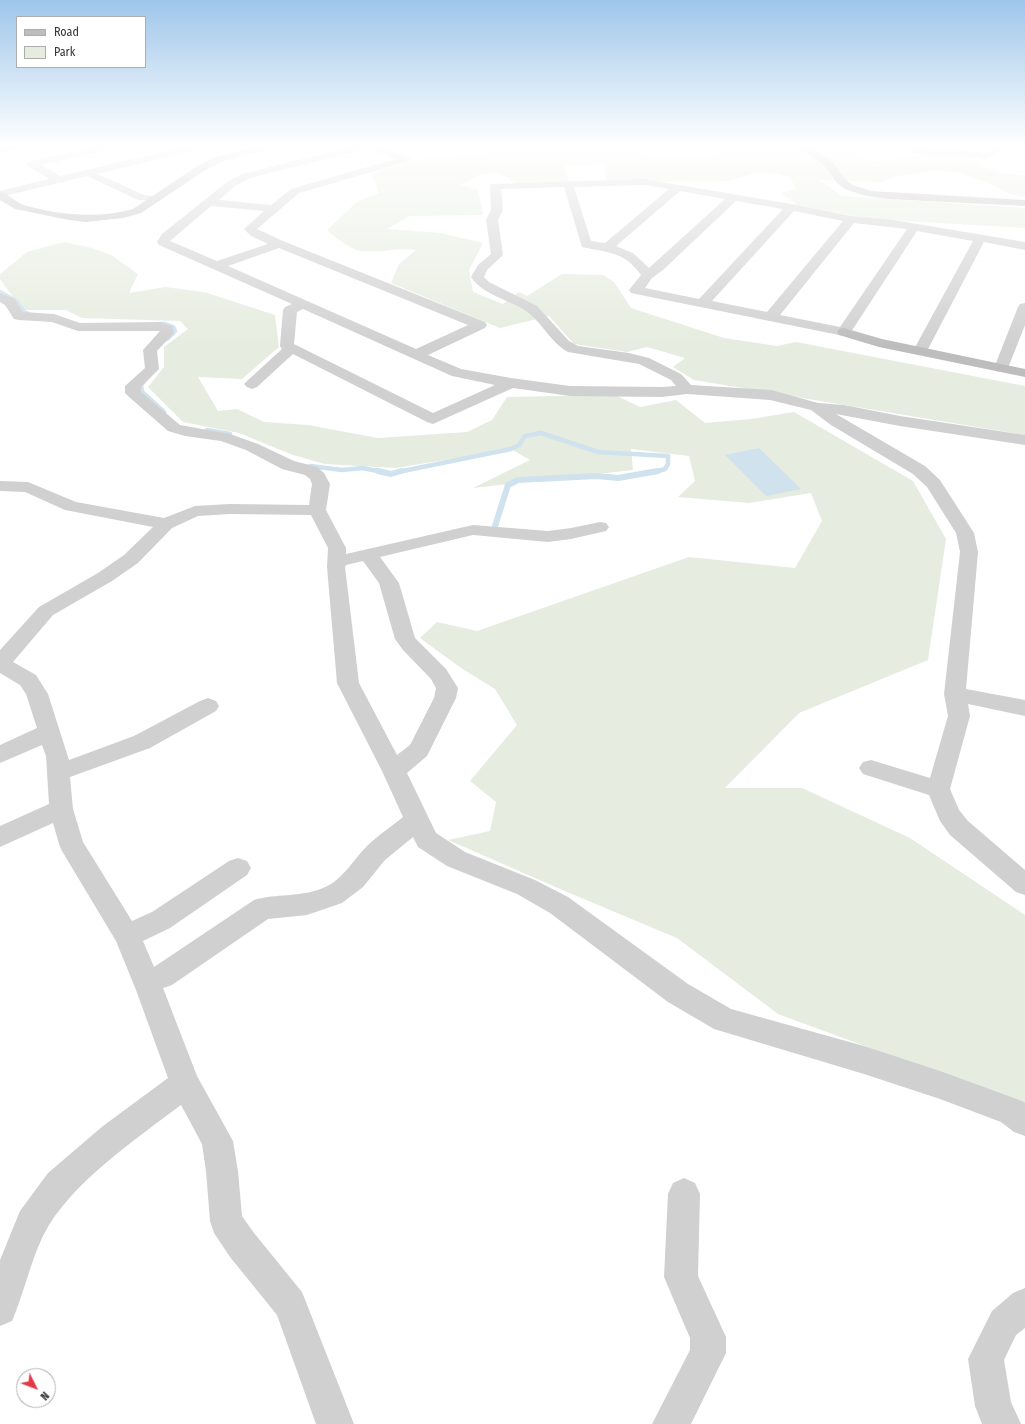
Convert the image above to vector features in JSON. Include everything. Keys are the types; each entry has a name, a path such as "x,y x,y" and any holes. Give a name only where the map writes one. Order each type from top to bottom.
{"main road":[{"path":"55,213 86,219 127,213"},
{"path":"844,332 879,343 1025,373"}],"street":[{"path":"194,213 166,237 163,242 301,305 457,373 511,383 570,391 662,392 687,389 771,395 816,407 844,410 900,421 1025,440"},
{"path":"269,213 250,229 255,233 279,244 480,325 415,355"},
{"path":"495,213 492,220 497,255 482,268 477,277 484,285 532,309 564,344 573,349 629,357 644,361 676,377 687,389"},
{"path":"577,213 586,244 609,246 634,258 648,275"},
{"path":"609,246 647,213"},
{"path":"716,213 659,267 648,275 636,290 844,332 914,227"},
{"path":"702,304 785,213"},
{"path":"823,213 1025,246"},
{"path":"770,318 851,219"},
{"path":"920,351 980,239"},
{"path":"216,266 279,244"},
{"path":"0,297 10,302 18,316 54,318 78,327 160,326 167,329 167,333 150,350 152,369 134,386 133,393 174,428 185,432 224,437 252,447 288,465 311,471 318,477 321,484 317,510 336,548 336,562 348,683 394,771 416,820 427,840 450,855 526,887 560,905 678,993 724,1020 864,1060 940,1085 1011,1111 1025,1121"},
{"path":"301,305 290,310 287,346 433,419 511,383"},
{"path":"1001,368 1025,307"},
{"path":"252,384 291,348"},
{"path":"816,407 837,422 919,470 934,484 965,533 969,552 955,694 959,716 938,789 949,814 959,828 1025,885"},
{"path":"0,486 28,487 71,506 166,524"},
{"path":"317,510 230,509 195,511 166,524 131,559 105,577 46,611 2,667 28,680 38,694 57,756 60,809 71,844 127,936 147,982 185,1083 217,1142 222,1171 226,1221 242,1245 290,1304 335,1424"},
{"path":"336,562 369,556 473,530 558,536 600,527"},
{"path":"369,556 389,584 405,639 409,645 438,671 447,688 446,698 419,750 394,771"},
{"path":"955,694 1025,708"},
{"path":"58,773 142,742 208,706"},
{"path":"0,755 49,732"},
{"path":"871,768 938,789"},
{"path":"0,837 60,809"},
{"path":"147,982 162,976 263,908 288,907 306,904 333,896 354,880 376,853 416,820"},
{"path":"127,936 161,920 238,868"},
{"path":"0,1309 11,1251 59,1184 114,1136 185,1083"},
{"path":"671,1424 708,1353 708,1337 681,1277 684,1194"},
{"path":"1002,1424 993,1406 986,1359 1004,1323 1025,1306"}],"green space":[{"path":"345,213 483,213 483,215 410,216 387,229 441,233 483,243 469,270 473,292 503,304 519,292 527,296 562,274 603,275 614,282 631,308 724,338 777,346 796,342 1025,386 1025,435 694,380 673,367 685,358 647,347 627,352 574,344 549,316 500,328 391,283 399,264 416,250 402,249 369,251 353,249 327,230"},
{"path":"841,213 1025,213 1025,228 872,219"},
{"path":"64,242 92,248 111,255 138,274 129,293 165,287 204,292 275,315 279,347 242,379 198,377 218,411 237,409 264,422 308,425 378,438 467,432 492,420 507,397 615,395 640,407 676,400 705,423 751,419 794,412 913,481 946,539 928,660 799,713 725,788 802,788 910,838 1025,915 1025,1105 778,1014 677,938 448,840 490,831 496,802 470,781 517,725 495,689 461,668 420,638 437,622 477,631 689,557 795,568 822,521 811,493 749,503 678,497 695,481 689,456 631,449 633,470 473,488 530,460 511,449 396,468 325,464 293,455 239,433 183,422 148,387 164,367 164,347 188,329 180,321 82,318 66,310 22,310 0,279 0,274 27,252"}],"water":[{"path":"759,448 801,489 766,496 725,455"}],"waterway":[{"path":"0,292 17,302 24,312 31,315"},
{"path":"158,324 165,324 173,327 175,331 167,339"},
{"path":"144,381 141,385 142,392 164,412"},
{"path":"207,430 230,434"},
{"path":"398,472 511,449 519,445 525,436 541,433 598,452 668,456 668,464 665,469 655,472"},
{"path":"310,466 342,470 363,468 382,472"},
{"path":"378,471 391,474 401,471"},
{"path":"495,526 508,485 518,480 597,476 618,478 658,471"}]}
